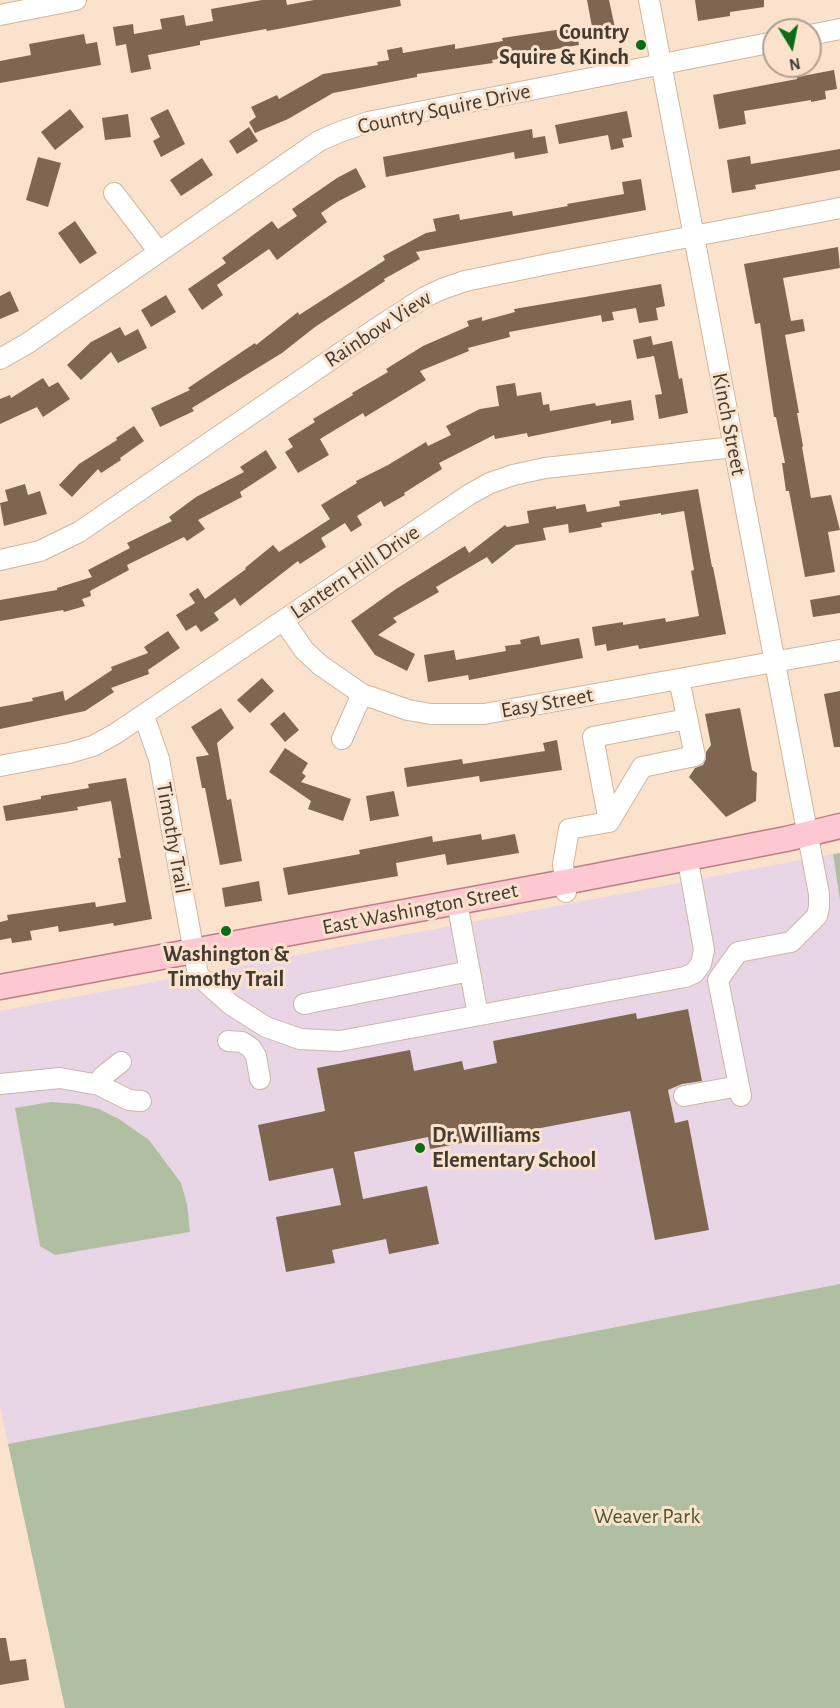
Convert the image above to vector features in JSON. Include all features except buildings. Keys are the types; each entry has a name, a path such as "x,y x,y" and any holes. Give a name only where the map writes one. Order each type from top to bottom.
{"main road":[{"name":"East Washington Street","path":"566,887 690,872 808,841 840,826"},
{"name":"East Washington Street","path":"0,987 194,956 808,841 840,840"},
{"name":"East Washington Street","path":"0,999 194,956"}],"street":[{"path":"0,15 76,0"},
{"name":"Kinch Street","path":"649,0 819,894 817,915 791,942 738,952 718,980 740,1091 684,1096"},
{"path":"822,33 840,29"},
{"name":"Country Squire Drive","path":"0,359 28,343 319,141 337,133 368,122 762,44"},
{"path":"114,193 159,252"},
{"name":"Rainbow View","path":"0,560 40,551 79,532 374,330 434,293 465,281 840,208"},
{"name":"Lantern Hill Drive","path":"0,766 93,746 144,716 470,494 490,483 545,468 734,447"},
{"name":"Easy Street","path":"284,621 312,658 362,694 408,710 431,714 474,715 548,704 840,650"},
{"path":"566,887 563,864 569,829 609,822 642,767 694,756 678,679"},
{"path":"342,739 362,694"},
{"name":"Timothy Trail","path":"144,716 159,759 194,956"},
{"path":"609,822 593,737 687,719"},
{"path":"194,956 198,975 230,1004 266,1027 300,1039 340,1041 684,977 694,973 701,964 704,950 690,872"},
{"path":"458,906 478,1015"},
{"path":"304,1004 470,971"},
{"path":"228,1041 242,1042 251,1048 256,1056 260,1079"},
{"path":"99,1085 102,1077 121,1062"},
{"path":"0,1084 60,1078 99,1085 129,1100 141,1101"}],"shaded area":[{"name":"Dr. Williams Elementary School","path":"833,854 840,900 840,1284 8,1444 0,1406 0,1011"}],"green space":[{"path":"840,853 840,900 833,854"},
{"path":"51,1102 78,1104 99,1109 119,1119 149,1140 181,1183 187,1204 190,1232 55,1255 40,1246 15,1108"},
{"name":"Weaver Park","path":"840,1284 840,1708 65,1708 8,1444"}],"place":[{"name":"Country Squire & Kinch","path":"641,45"},
{"name":"Washington & Timothy Trail","path":"226,931"},
{"name":"Dr. Williams Elementary School","path":"420,1148"}]}
